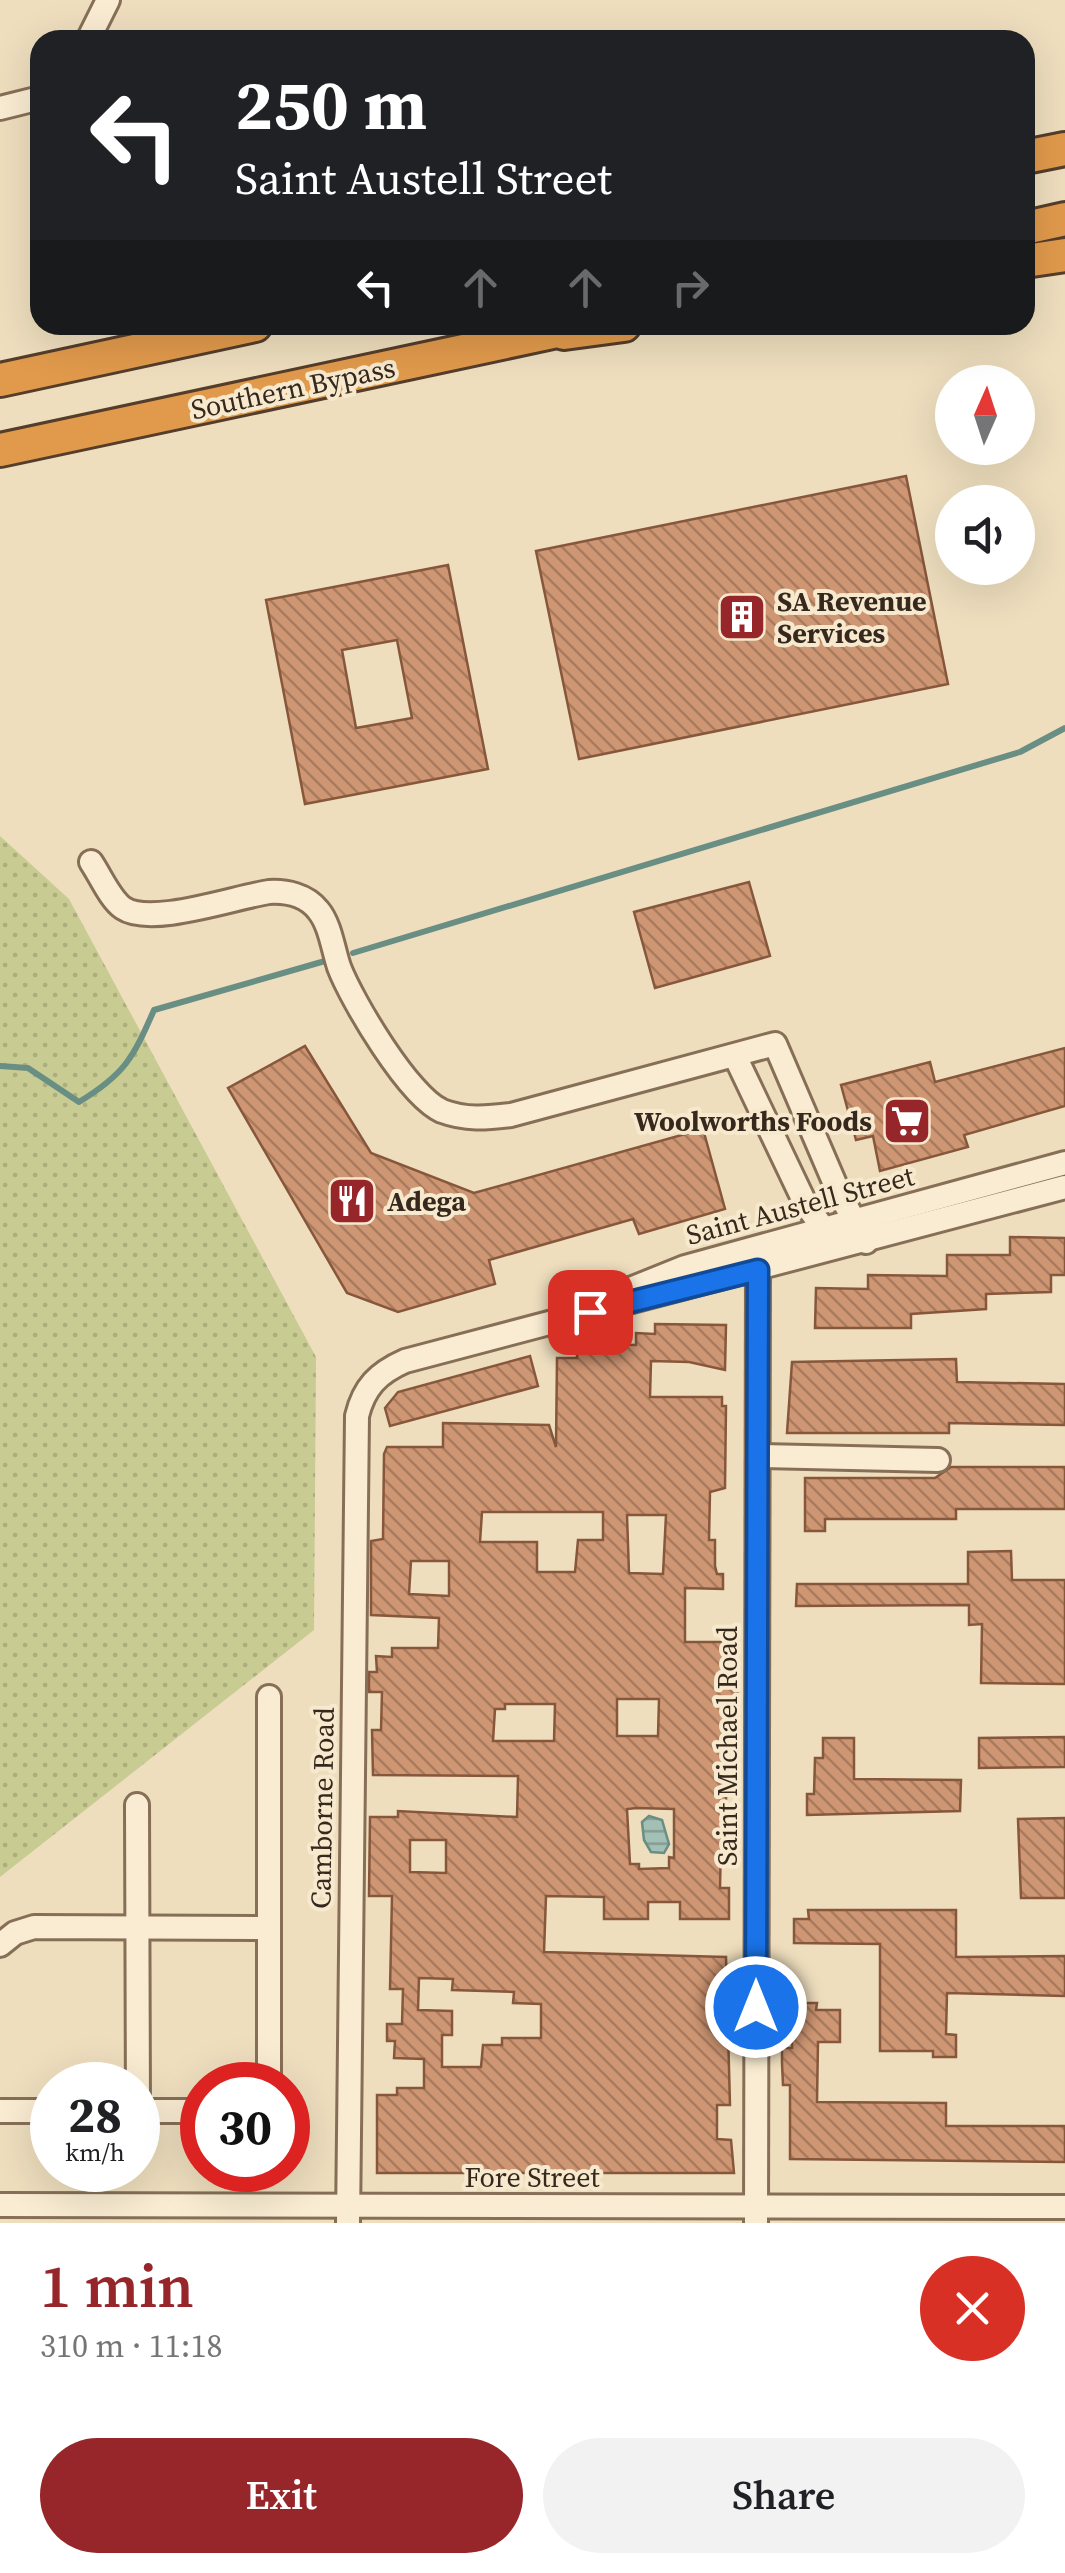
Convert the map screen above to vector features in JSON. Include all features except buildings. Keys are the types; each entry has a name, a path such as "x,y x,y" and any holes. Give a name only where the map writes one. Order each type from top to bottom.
{"highway":[{"path":"1035,155 1065,148"},
{"path":"1035,226 1065,219"},
{"path":"1035,260 1065,255"},
{"path":"0,380 209,335"},
{"name":"Southern Bypass","path":"0,450 539,335"},
{"path":"525,338 548,335"}],"street":[{"path":"93,30 108,0"},
{"path":"0,108 30,100"},
{"path":"91,862 122,907 139,914 158,915 283,892 312,903 327,929 341,972 416,1090 438,1110 474,1120 510,1115 776,1044 860,1231"},
{"path":"735,1056 805,1202 831,1240"},
{"path":"825,1160 862,1205 890,1210 914,1205"},
{"name":"Saint Austell Street","path":"860,1231 914,1205 1065,1162"},
{"name":"Saint Austell Street","path":"362,1394 378,1376 406,1361 758,1270 860,1231 1065,1187"},
{"path":"764,1246 796,1230 805,1202"},
{"name":"Saint Austell Street","path":"555,1320 685,1267 764,1246 831,1240"},
{"name":"Saint Michael Road","path":"756,2215 758,1270"},
{"name":"Camborne Road","path":"348,2215 357,1416 362,1394"},
{"path":"759,1456 938,1460"},
{"path":"268,2062 265,1928 269,1697"},
{"path":"136,1805 138,2062"},
{"path":"0,1945 34,1927 265,1928"},
{"path":"0,2111 30,2111"},
{"name":"Fore Street","path":"0,2206 348,2215 756,2215 1065,2208"}],"green space":[{"path":"0,836 69,899 316,1357 314,1630 0,1877"}],"water":[{"path":"649,1816 662,1820 669,1844 664,1853 651,1852 644,1840 642,1822"}],"waterway":[{"path":"353,953 1020,752 1065,728"},
{"path":"0,1066 28,1068 79,1102 126,1064 154,1010 325,961"}],"place":[{"name":"SA Revenue Services","path":"742,617"},
{"name":"Woolworths Foods","path":"907,1121"},
{"name":"Adega","path":"352,1201"}],"route":[{"path":"590,1312 758,1270 756,2007"}]}
